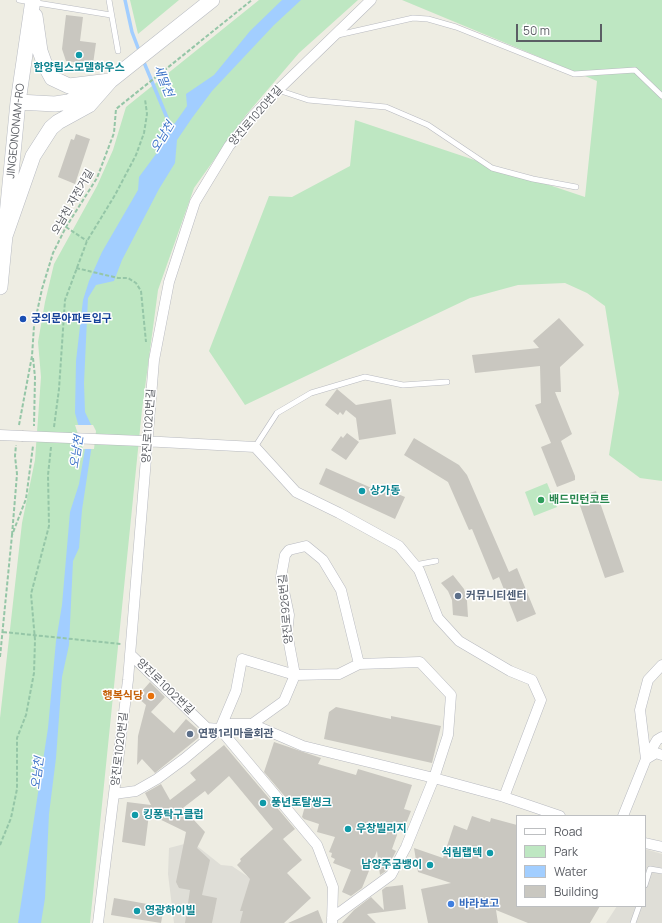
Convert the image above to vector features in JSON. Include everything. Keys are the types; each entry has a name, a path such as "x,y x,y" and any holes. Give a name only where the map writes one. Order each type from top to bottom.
{"street":[{"path":"18,102 55,104 68,102 99,89 212,0"},
{"name":"양진로1020번길","path":"98,923 131,650 145,441 154,360 169,282 195,202 229,146 253,116 278,90 371,0"},
{"path":"28,1 40,51 52,78 69,86 110,81"},
{"name":"JINGEONONAM-RO","path":"0,287 28,1"},
{"path":"5,236 33,156 45,134 58,122 89,105 110,81"},
{"path":"0,435 254,447 296,492 339,513 399,546 419,570 438,618 459,641 510,671 532,680 541,700 504,797"},
{"name":"양진로926번길","path":"295,675 288,633 289,615 282,577 285,555 289,550 306,546 323,560 341,590 359,664"},
{"name":"양진로1002번길","path":"131,650 206,728 220,729"},
{"path":"220,729 236,692 242,659 295,675 339,674 359,664 420,662 451,695 448,735 434,778 406,847 391,875 332,921"},
{"path":"646,759 640,710 648,680 662,665"},
{"path":"252,724 284,701 295,675"},
{"path":"114,794 136,791 157,779 184,760 226,724 252,724 303,746 434,778 504,797 557,815"},
{"path":"220,729 317,845 333,887 332,921"},
{"path":"623,815 646,759 658,740 662,737"},
{"path":"646,759 656,753 662,755"},
{"path":"646,843 662,847"}],"lane":[{"path":"108,0 118,51"},
{"path":"28,1 111,15"},
{"path":"335,35 413,18 428,19 456,27 574,74 636,70 662,96"},
{"path":"278,90 308,100 386,107 428,125 492,168 533,179 576,187"},
{"path":"254,447 277,413 311,393 365,376 403,385 446,382"},
{"path":"415,565 436,560"},
{"path":"646,882 650,869 662,871"},
{"path":"633,923 638,907"}],"path":[{"name":"오남천 자전거길","path":"0,657 17,474 15,456 32,356 34,326 42,289 53,253 66,227 97,178 114,133 116,109 252,0"},
{"path":"53,434 59,389 65,300 87,241 115,195 136,155 144,133 147,114 145,99"},
{"path":"66,227 87,241"},
{"path":"76,268 118,278 128,278 136,283 141,291 148,355 154,360"},
{"name":"오남천 자전거길","path":"32,356 35,377 34,432"},
{"name":"오남천 자전거길","path":"12,536 26,499 33,459 34,439"},
{"path":"0,845 11,818 17,789 16,746 21,726 26,716 34,672 34,635 31,594 49,526 48,475 52,442"},
{"path":"3,632 74,638 131,650"}],"shaded area":[{"path":"192,842 221,865 232,866 260,885 278,923 174,923 168,874 169,848"},
{"path":"646,849 662,854 662,923 606,923 616,907 646,907"}],"green space":[{"path":"130,0 179,0 138,34"},
{"path":"259,0 358,0 299,53 246,115 194,188 158,290 142,410 90,923 0,923 0,718 22,523 35,460 41,377 38,342 54,264 97,186 113,150 126,107"},
{"path":"402,0 662,0 662,481 640,478 609,455 619,393 605,306 587,293 565,283 518,285 470,298 245,405 209,351 269,196 292,197 350,166 355,120 585,197 597,81"},
{"name":"배드민턴코트","path":"547,483 557,507 534,516 525,492"}],"water":[{"name":"오남천","path":"282,0 301,0 274,25 212,91 192,118 177,140 175,163 159,189 122,260 114,281 96,285 88,298 84,383 85,412 94,431 82,510 79,548 73,561 69,645 62,677 56,758 49,814 45,898 41,923 18,923 48,728 56,641 62,605 70,512 79,484 85,449 75,413 76,361 83,300 89,281 102,252 138,190 139,177 159,150 163,140 164,131 175,123 187,106 186,94 214,75 250,31"}],"pier":[{"path":"75,425 93,425 96,431 94,449 83,449"}],"building":[{"name":"한양립스모델하우스","path":"66,15 83,17 80,41 96,43 93,64 66,61 62,49"},
{"path":"76,134 90,139 75,184 58,177 71,139 74,140"},
{"path":"559,318 584,345 560,367 561,392 555,392 572,434 561,441 575,476 575,480 557,487 541,447 551,443 535,405 541,403 540,366 475,373 472,355 539,348 533,341"},
{"path":"337,389 356,405 391,399 396,434 359,440 356,418 346,410 343,415 340,412 338,415 325,405"},
{"path":"347,433 359,442 346,460 331,450 341,436 343,438"},
{"path":"414,438 459,465 467,475 509,572 517,568 536,614 517,622 499,577 493,580 472,529 469,530 448,482 404,455"},
{"name":"상가동","path":"326,468 383,493 386,489 405,497 395,519 319,484"},
{"path":"596,491 624,572 605,578 577,497"},
{"name":"커뮤니티센터","path":"453,575 464,589 467,601 468,617 453,615 452,600 448,591 441,583"},
{"path":"150,682 165,697 151,712 174,733 186,719 203,734 155,773 142,759 137,765 138,736 146,705 137,697"},
{"path":"336,707 391,719 391,716 441,726 432,763 324,739 329,712"},
{"path":"274,742 321,758 318,764 356,775 358,769 412,785 404,809 411,811 405,826 396,828 397,835 392,849 396,851 386,871 380,875 377,851 362,888 351,896 342,892 351,870 333,863 335,859 331,857 332,853 329,852 335,837 317,832 319,824 302,817 305,806 287,799 264,772"},
{"path":"224,745 295,829 283,839 302,860 287,873 311,898 284,923 240,923 243,911 240,911 250,879 237,865 241,861 240,859 273,829 229,776 208,795 205,791 179,811 193,819 205,832 197,848 210,860 202,895 217,898 212,923 185,923 190,890 179,888 176,882 186,832 149,814 145,846 122,842 127,802 151,805 145,793 161,784 170,800 196,780 190,773"},
{"path":"472,816 490,822 491,818 516,825 516,907 599,907 590,923 528,923 496,910 498,923 428,923 421,889 451,883 418,872 414,848 443,858 454,825 467,830"},
{"path":"403,885 406,909 367,914 376,923 342,923 354,910 371,897 384,910 382,890 386,887"},
{"name":"영광하이빌","path":"114,898 164,907 161,923 111,915"},
{"path":"318,910 323,923 288,923"}],"waterway":[{"name":"새말천","path":"125,0 132,32 140,53"},
{"name":"새말천","path":"143,60 168,120 168,133"}],"place":[{"name":"한양립스모델하우스","path":"79,55"},
{"name":"궁의문아파트입구","path":"23,319"},
{"name":"상가동","path":"362,491"},
{"name":"배드민턴코트","path":"541,500"},
{"name":"커뮤니티센터","path":"458,596"},
{"name":"행복식당","path":"151,696"},
{"name":"연평1리마을회관","path":"190,734"},
{"name":"풍년토탈씽크","path":"263,803"},
{"name":"킹퐁탁구클럽","path":"135,815"},
{"name":"우창빌리지","path":"348,829"},
{"name":"석림랩텍","path":"490,853"},
{"name":"남양주굼뱅이","path":"430,865"},
{"name":"바라보고","path":"451,904"},
{"name":"영광하이빌","path":"137,911"}]}
